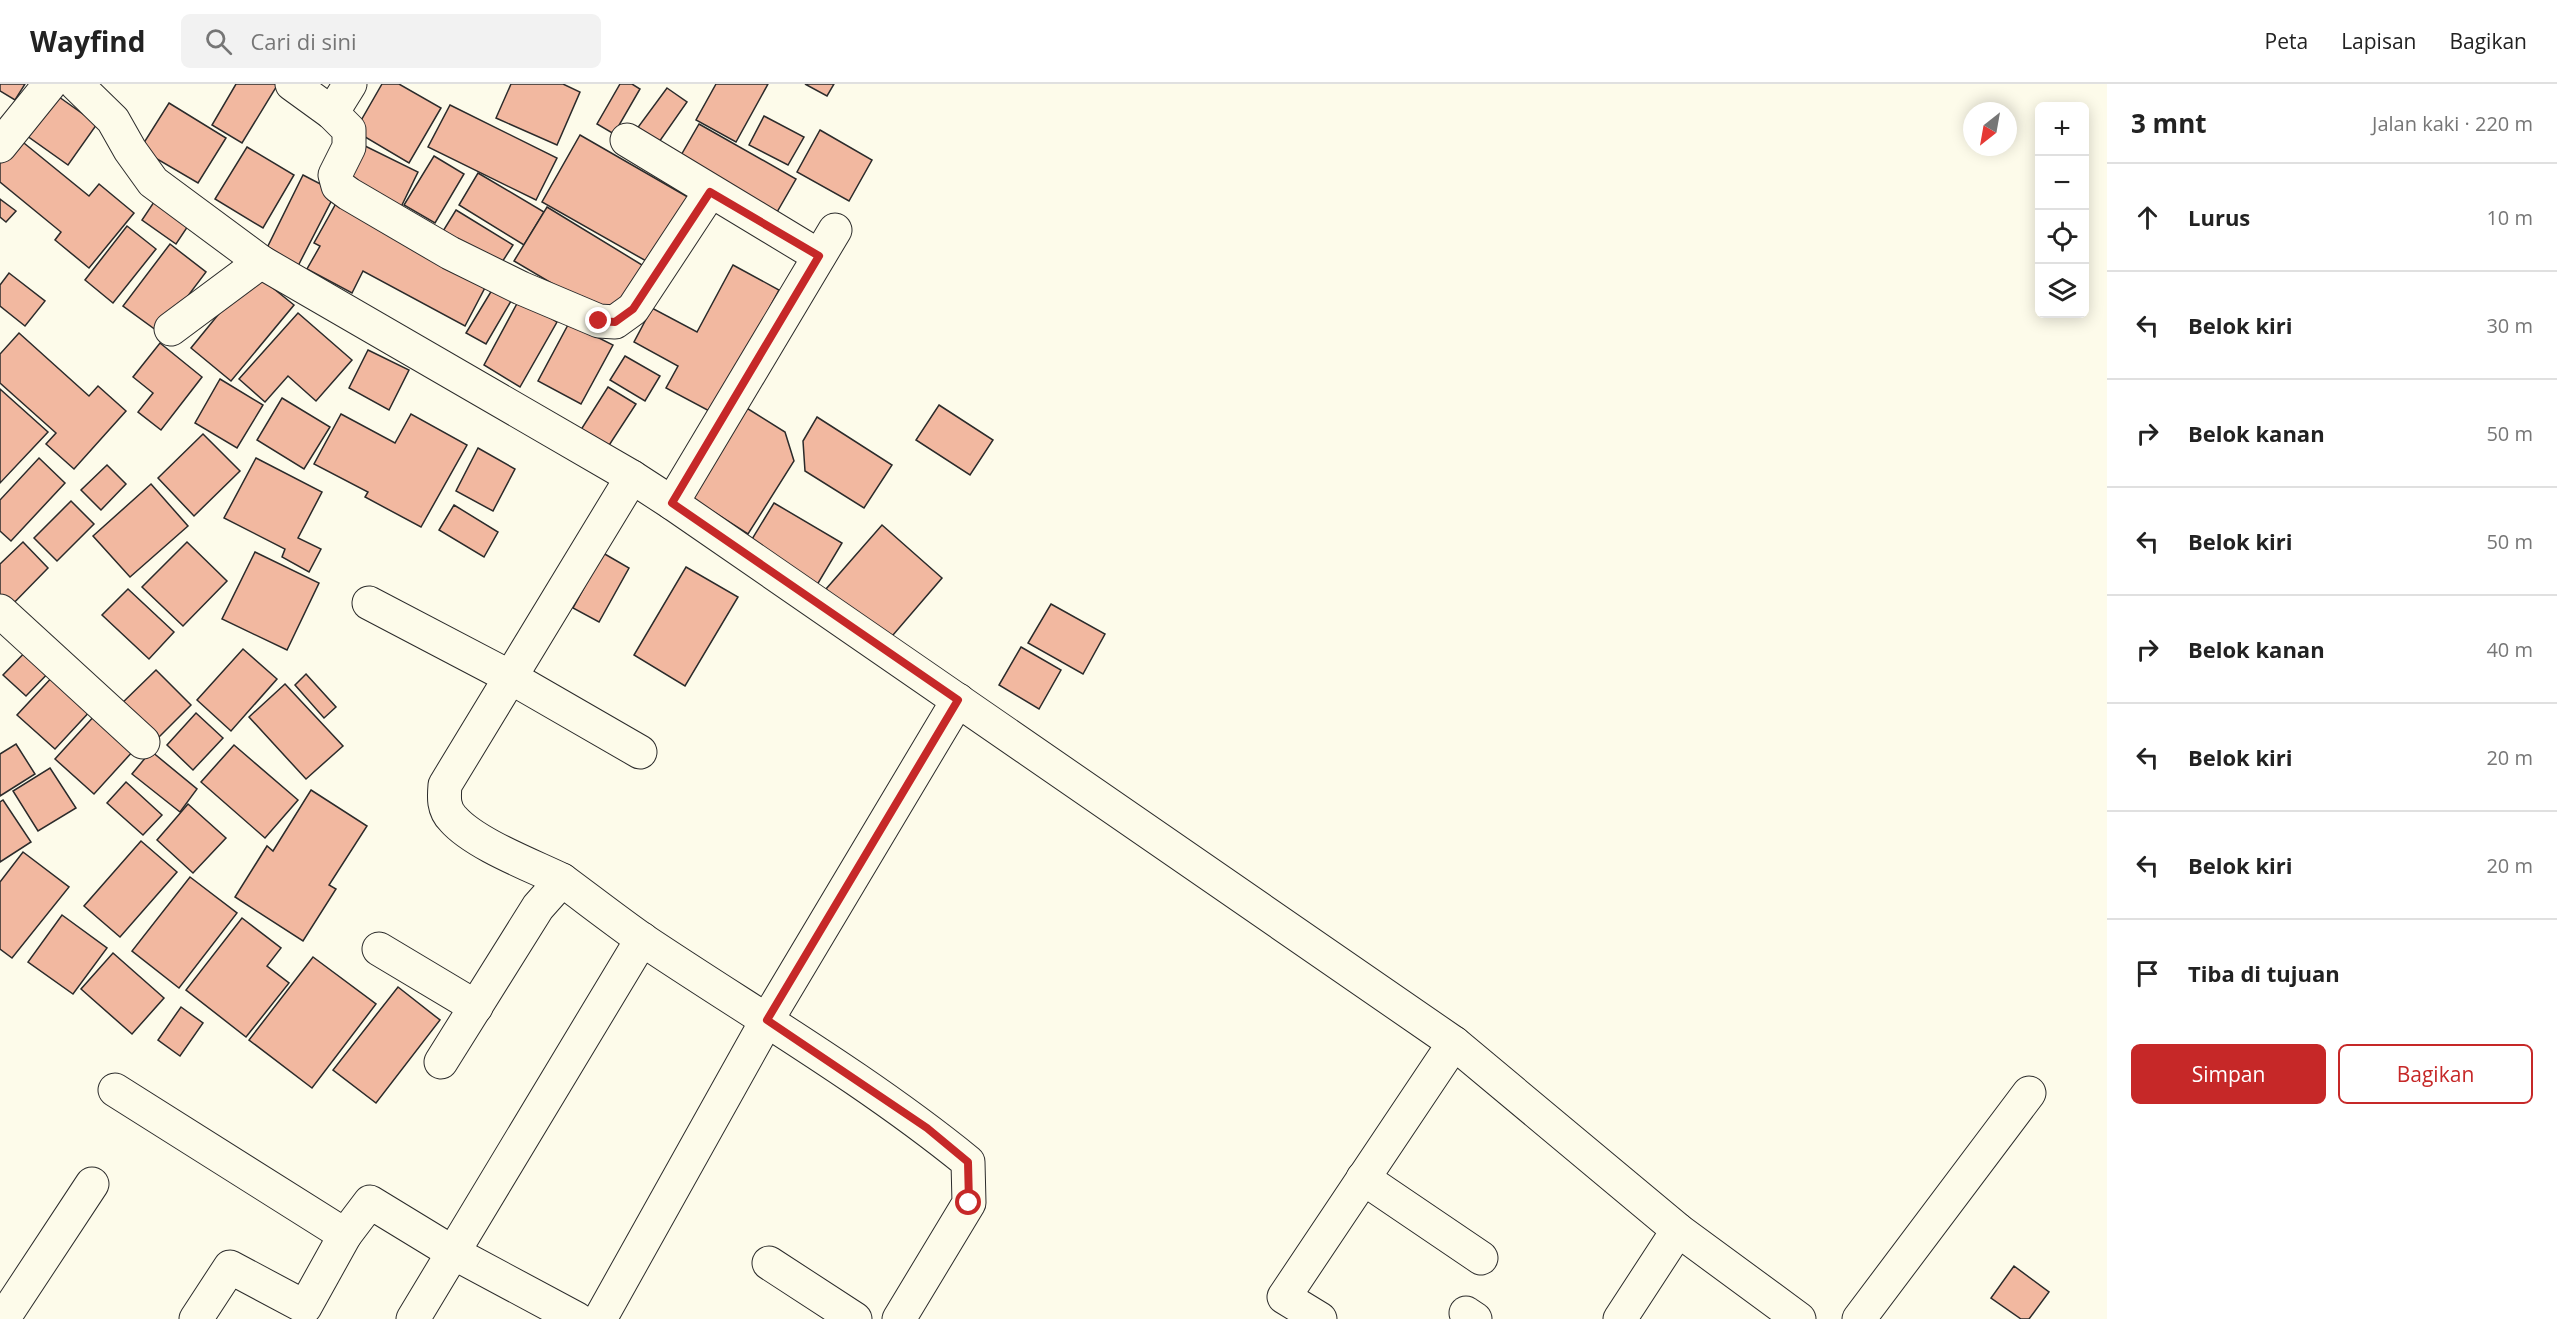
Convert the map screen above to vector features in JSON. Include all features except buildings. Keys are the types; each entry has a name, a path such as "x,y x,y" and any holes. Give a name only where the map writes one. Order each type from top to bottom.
{"street":[{"path":"0,146 50,84"},
{"path":"76,84 113,120 130,150 153,182 261,262 632,477 672,503 1454,1043 1678,1230 1799,1319"},
{"path":"291,84 332,113 349,130 349,147 335,176 338,186 450,253 521,288 608,323 623,318 633,309 710,192"},
{"path":"332,113 350,84"},
{"path":"627,140 710,192 827,243 672,503"},
{"path":"171,329 261,262"},
{"path":"632,477 445,785 443,801 451,818 470,835 562,880 642,939 927,1128 968,1162 969,1203 899,1319"},
{"path":"369,603 510,677 640,753"},
{"path":"0,611 143,742"},
{"path":"600,1319 767,1020 958,700"},
{"path":"441,1062 538,907 562,880"},
{"path":"413,1319 642,939"},
{"path":"379,949 476,1007"},
{"path":"1320,1319 1284,1297 1454,1043"},
{"path":"115,1090 345,1234"},
{"path":"1858,1319 2029,1093"},
{"path":"1363,1178 1481,1258"},
{"path":"13,1316 92,1184"},
{"path":"196,1319 230,1267 305,1307 345,1234 370,1202 452,1252 577,1319"},
{"path":"1620,1319 1678,1230"},
{"path":"769,1263 855,1319"}],"route":[{"path":"599,321 615,322 633,309 710,192 819,256 672,503 958,700 767,1020 927,1128 968,1162 969,1203"}]}
